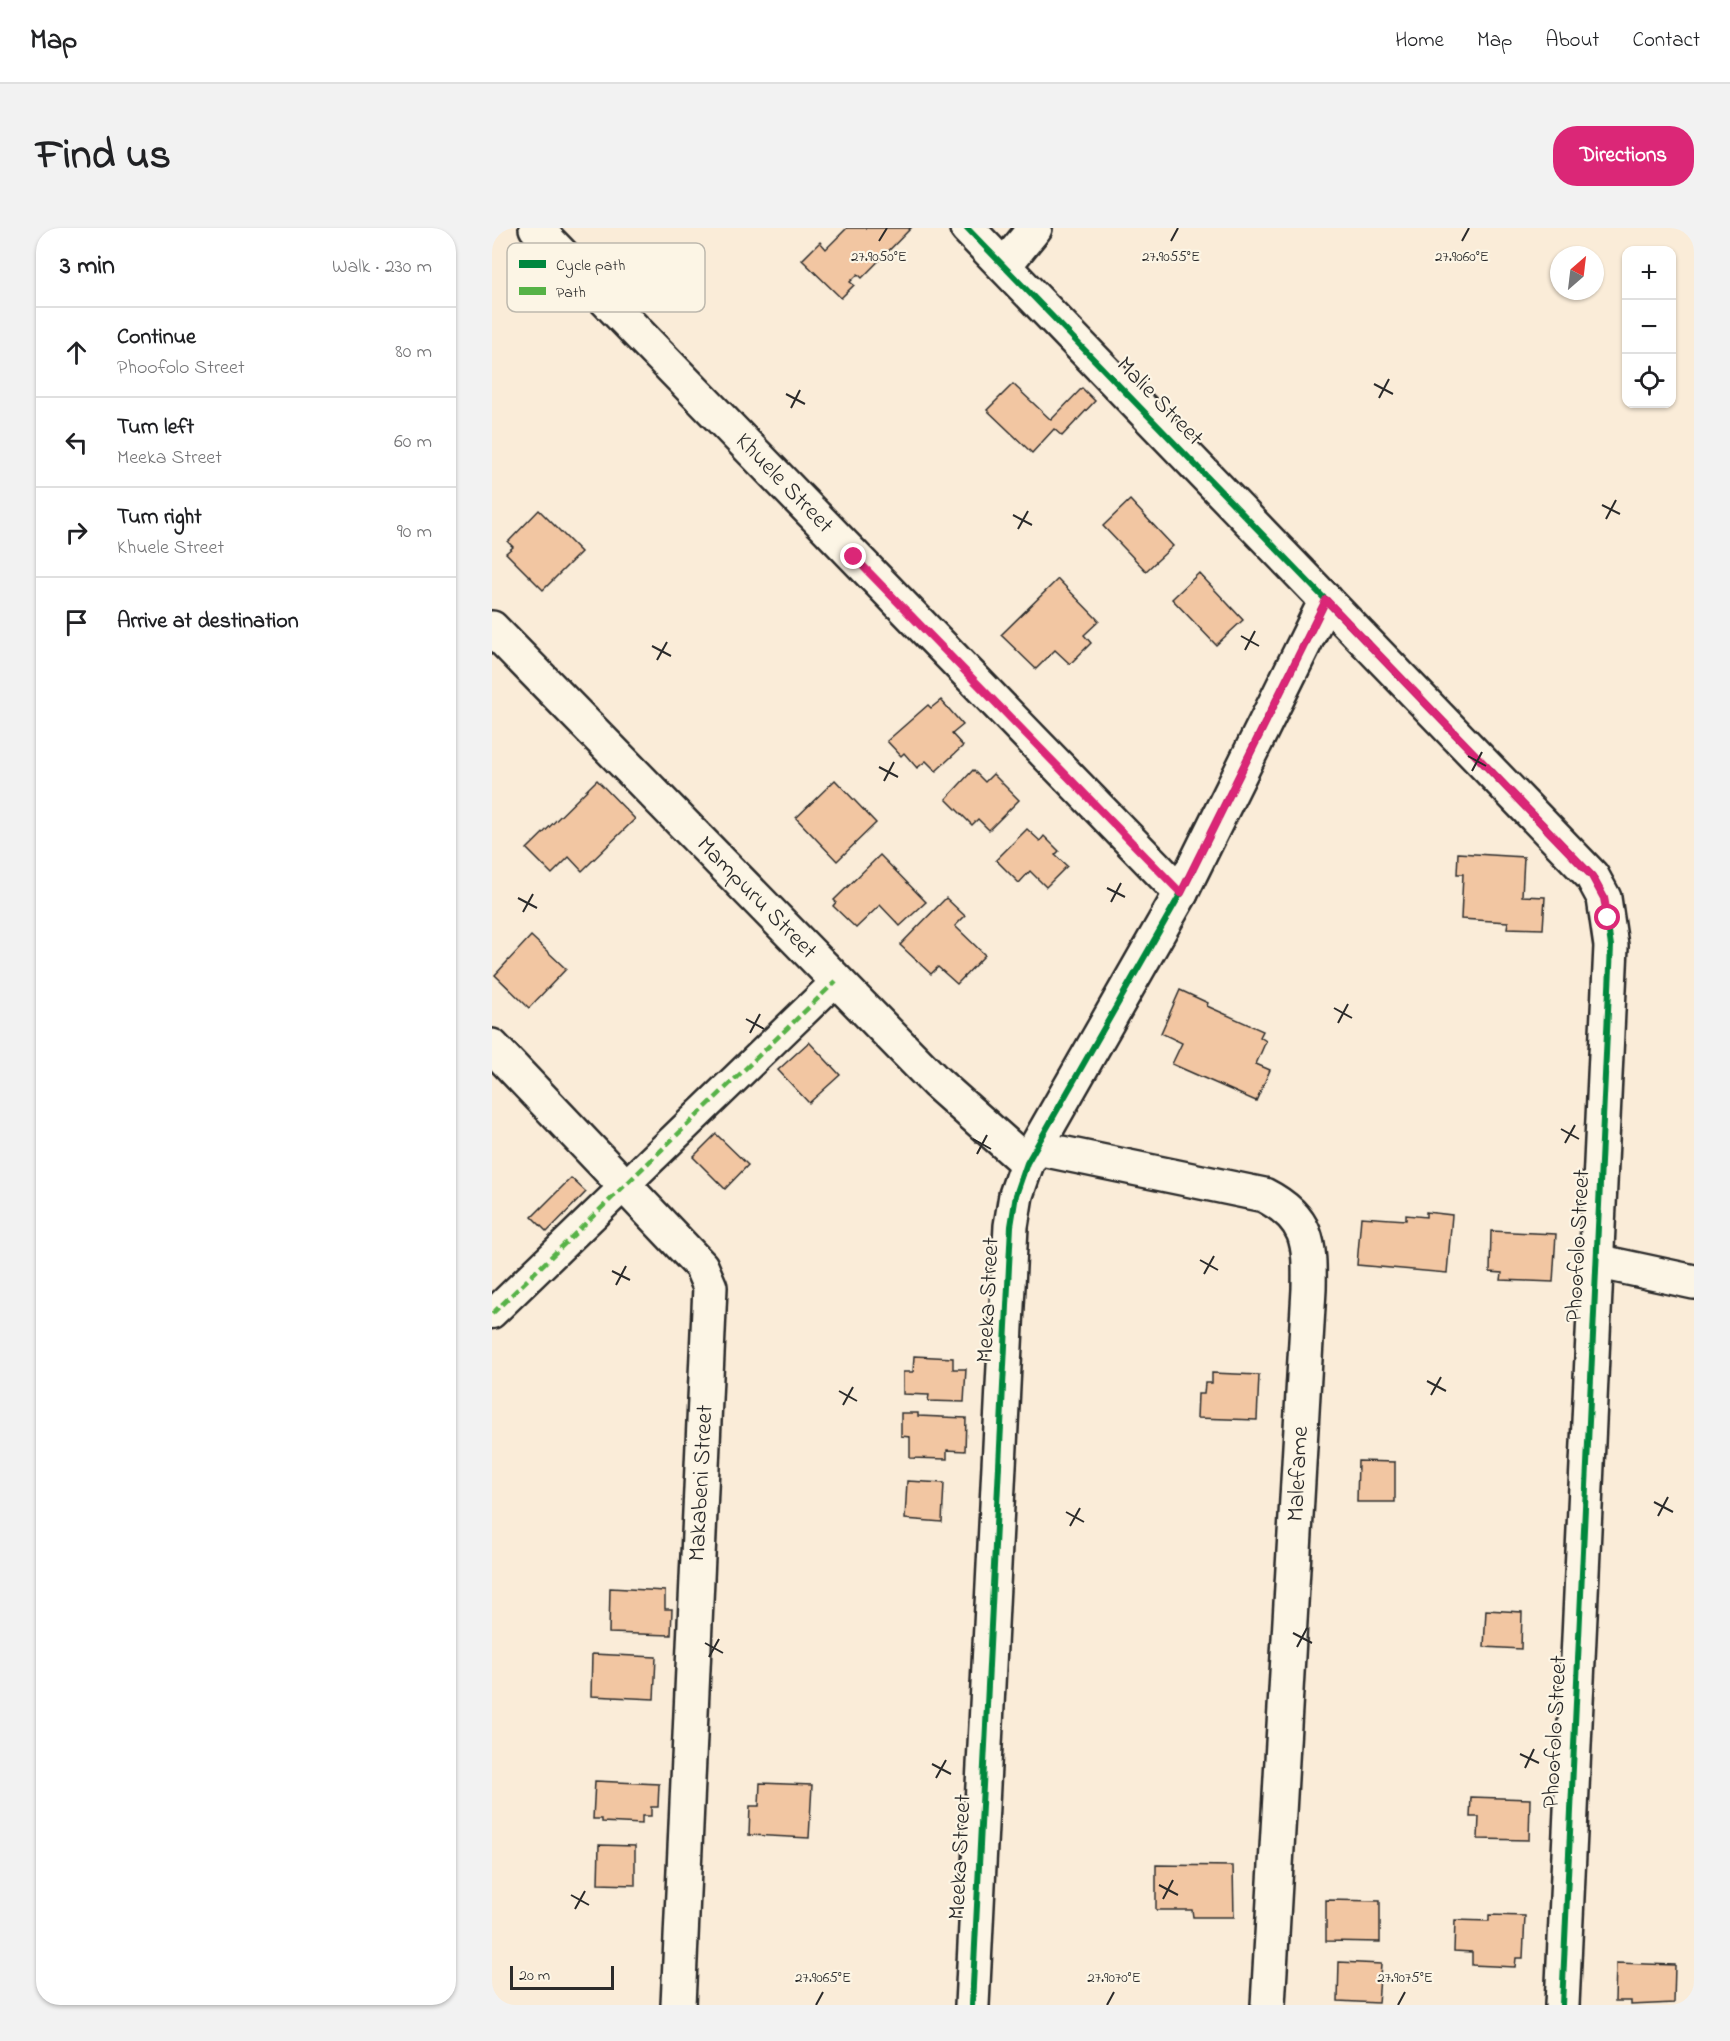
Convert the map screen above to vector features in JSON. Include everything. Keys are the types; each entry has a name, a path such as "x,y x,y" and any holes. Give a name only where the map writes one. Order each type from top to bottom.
{"street":[{"name":"Khuele Street","path":"536,228 551,243"},
{"name":"Malie Street","path":"967,228 1326,600"},
{"path":"1004,266 1035,228"},
{"name":"Khuele Street","path":"617,312 1181,893"},
{"name":"Meeka Street","path":"972,2005 1011,1226 1016,1195 1032,1155 1181,893 1326,600"},
{"name":"Phoofolo Street","path":"1326,600 1592,876 1604,898 1611,946 1562,2005"},
{"name":"Mampuru Street","path":"492,628 936,1082 1032,1155"},
{"path":"492,1314 627,1186 836,981"},
{"name":"Makabeni Street","path":"492,1046 701,1266 710,1287 678,2005"},
{"name":"Malefame","path":"1032,1155 1264,1195 1282,1204 1305,1233 1310,1251 1268,2005"},
{"path":"1596,1261 1694,1282"}],"building":[{"path":"847,228 911,228 862,278 858,274 850,282 854,285 841,298 802,260 820,242 826,249"},
{"path":"1013,384 1051,420 1082,388 1095,401 1062,436 1054,429 1032,453 987,410"},
{"path":"1130,500 1173,546 1146,571 1103,526"},
{"path":"539,510 581,552 543,590 506,553 513,547 508,542"},
{"path":"1199,573 1243,620 1216,645 1172,599"},
{"path":"1058,579 1099,621 1084,635 1091,643 1070,664 1055,650 1036,669 1001,635"},
{"path":"941,700 963,725 952,734 963,746 936,771 926,761 917,768 904,753 901,756 887,741 928,705 931,708"},
{"path":"973,770 985,782 993,774 1019,800 989,830 978,819 972,825 946,799"},
{"path":"597,780 635,819 582,871 569,857 552,874 527,849"},
{"path":"835,780 876,823 837,861 796,818"},
{"path":"1027,829 1040,841 1044,836 1059,851 1055,855 1067,866 1046,887 1030,871 1019,883 996,860"},
{"path":"1458,853 1524,857 1522,896 1545,897 1543,929 1507,928 1508,922 1461,919 1463,874 1457,874"},
{"path":"880,855 926,902 900,926 880,905 856,928 833,906 836,902 834,900"},
{"path":"946,898 965,916 955,926 985,955 957,984 938,967 931,974 900,945"},
{"path":"531,936 566,969 529,1008 495,975"},
{"path":"1180,990 1208,1003 1207,1006 1263,1031 1260,1037 1266,1041 1256,1064 1270,1070 1256,1101 1172,1064 1182,1043 1161,1033"},
{"path":"809,1042 840,1075 809,1103 778,1070"},
{"path":"716,1134 748,1165 725,1189 693,1157"},
{"path":"571,1178 586,1192 547,1232 532,1217"},
{"path":"1426,1212 1452,1215 1447,1273 1357,1265 1361,1217 1406,1220 1406,1215 1426,1217"},
{"path":"1491,1231 1556,1234 1553,1282 1501,1280 1502,1273 1490,1272"},
{"path":"914,1356 953,1358 953,1369 966,1369 964,1402 928,1401 929,1395 903,1394 903,1372 913,1372"},
{"path":"1212,1373 1259,1375 1257,1420 1197,1418 1198,1394 1204,1394 1205,1383 1212,1383"},
{"path":"901,1413 966,1418 965,1451 947,1450 947,1459 910,1458 910,1437 901,1436"},
{"path":"1358,1461 1395,1462 1395,1502 1357,1502"},
{"path":"907,1481 944,1483 942,1522 905,1519"},
{"path":"610,1588 665,1591 665,1609 672,1609 671,1635 609,1633"},
{"path":"1486,1610 1522,1612 1521,1649 1484,1647"},
{"path":"592,1654 656,1657 654,1699 591,1696"},
{"path":"595,1781 659,1784 658,1807 651,1807 651,1816 642,1816 642,1824 602,1822 602,1819 593,1819"},
{"path":"760,1783 812,1785 809,1838 749,1835 750,1806 759,1806"},
{"path":"1471,1797 1530,1799 1529,1840 1478,1839 1479,1817 1470,1817"},
{"path":"599,1845 635,1846 635,1885 598,1884"},
{"path":"1156,1865 1233,1866 1234,1917 1193,1917 1192,1910 1156,1910"},
{"path":"1326,1900 1380,1901 1380,1942 1326,1941"},
{"path":"1489,1915 1525,1916 1523,1958 1516,1958 1515,1967 1472,1965 1472,1952 1454,1951 1455,1920 1489,1921"},
{"path":"1339,1962 1381,1964 1378,2003 1338,2001"},
{"path":"1616,1963 1675,1965 1674,2003 1631,2005 1631,2001 1615,2001"}],"marked path":[{"path":"492,1314 836,981"}],"cycle path":[{"path":"967,228 1592,876 1604,898 1611,946 1562,2005"},
{"path":"972,2005 1011,1226 1016,1195 1027,1163 1181,893 1326,600"}],"route":[{"path":"854,557 1181,893 1246,766 1326,600 1592,876 1604,898 1608,918"}]}
